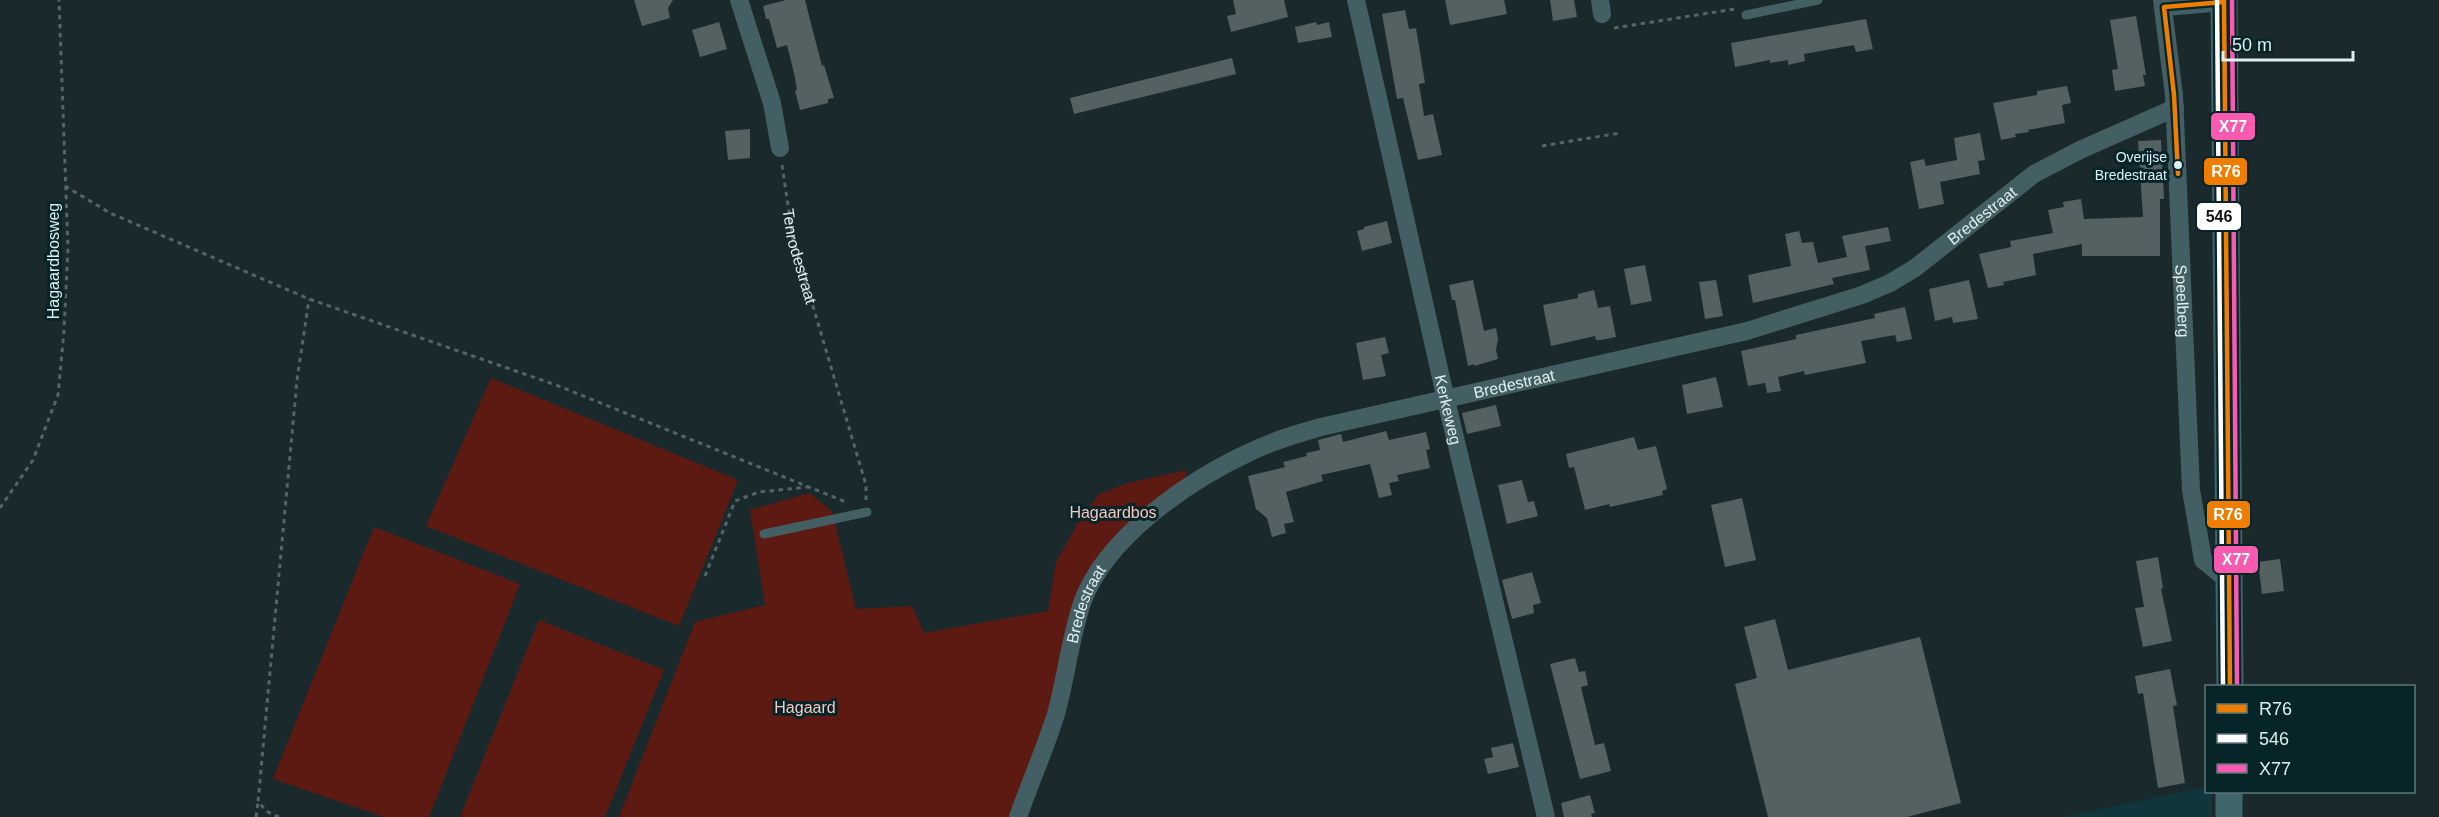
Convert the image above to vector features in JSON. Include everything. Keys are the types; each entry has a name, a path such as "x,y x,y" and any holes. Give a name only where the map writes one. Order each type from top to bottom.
{"main road":[{"path":"2224,1 2230,685"},
{"path":"2229,793 2229,817"}],"street":[{"path":"739,0 772,103 780,148"},
{"name":"Kerkeweg","path":"1356,0 1446,400 1546,817"},
{"name":"Speelberg","path":"2224,1 2163,3 2175,108 2191,490 2203,560 2230,582"},
{"name":"Bredestraat","path":"1018,817 1055,715 1082,602 1099,570 1129,535 1165,504 1200,479 1247,453 1282,438 1747,331 1862,296 1915,268 2034,174 2080,150 2175,108"}],"lane":[{"path":"1746,15 1818,0"},
{"path":"764,534 867,512"}],"path":[{"name":"Hagaardbosweg","path":"0,508 33,460 58,395 68,248 59,0"},
{"path":"1604,14 1732,8 1746,15"},
{"path":"1542,146 1620,133"},
{"name":"Tenrodestraat","path":"780,148 793,239 866,485 867,512"},
{"path":"65,186 110,213 309,299 556,385 867,512"},
{"path":"256,817 297,380 309,299"},
{"path":"705,576 735,501 759,492 810,487"},
{"path":"258,802 268,812 279,817"}],"shaded area":[{"path":"2205,787 2205,793 2212,793 2212,817 2062,817"}],"green space":[{"path":"491,378 738,480 679,626 426,526"},
{"name":"Hagaard","path":"1187,470 1185,484 1092,566 1051,713 1012,817 619,817 695,622 765,605 750,510 809,493 832,511 856,609 912,606 924,633 1048,611 1056,562 1081,518 1099,494 1128,483"},
{"path":"374,527 520,584 429,817 384,817 273,779"},
{"path":"539,620 664,670 605,817 460,817"}],"building":[{"path":"634,0 673,0 668,8 670,18 642,26"},
{"path":"786,0 805,0 822,66 824,65 834,98 828,99 828,103 800,110 787,45 777,48 763,6"},
{"path":"1233,0 1284,0 1288,17 1231,32 1227,16 1236,14"},
{"path":"1445,0 1504,0 1507,14 1450,25"},
{"path":"1550,0 1574,0 1577,17 1553,21"},
{"path":"1405,10 1409,29 1416,28 1425,83 1419,84 1424,116 1433,114 1442,155 1418,160 1403,98 1397,99 1382,14"},
{"path":"2136,16 2146,75 2143,75 2145,86 2115,91 2112,70 2118,69 2110,20"},
{"path":"1866,19 1873,49 1856,52 1854,45 1804,54 1805,61 1788,65 1788,60 1770,63 1770,60 1735,67 1731,43"},
{"path":"719,22 727,49 700,57 692,30"},
{"path":"1316,22 1317,25 1329,22 1332,37 1298,43 1295,27"},
{"path":"1232,58 1236,74 1074,114 1070,98"},
{"path":"2067,86 2071,103 2062,105 2065,123 2028,130 2029,132 2015,134 2016,137 2001,140 1993,103 2037,95 2037,91"},
{"path":"750,129 750,158 728,160 725,131"},
{"path":"1980,133 1985,160 1978,161 1980,174 1940,182 1944,204 1919,209 1910,162 1924,159 1926,166 1957,160 1954,138"},
{"path":"2161,140 2164,199 2160,199 2160,256 2082,256 2082,244 2033,254 2036,275 2003,282 2004,285 1988,288 1979,254 2011,247 2010,241 2053,233 2048,210 2064,207 2063,202 2081,199 2084,219 2143,217 2138,141"},
{"path":"1387,221 1392,243 1362,251 1357,231"},
{"path":"1888,227 1891,241 1865,246 1870,270 1832,278 1834,284 1753,303 1748,275 1791,266 1785,234 1799,231 1802,243 1813,242 1818,263 1847,257 1842,236"},
{"path":"1645,265 1652,301 1631,305 1624,269"},
{"path":"1473,280 1484,331 1496,328 1498,359 1468,366 1455,300 1452,300 1449,285"},
{"path":"1716,280 1723,316 1705,319 1699,282"},
{"path":"1969,280 1978,319 1953,323 1952,317 1935,321 1929,289"},
{"path":"1594,290 1598,308 1610,306 1616,337 1596,340 1595,336 1551,346 1543,305 1578,298 1578,294"},
{"path":"1905,307 1912,339 1897,342 1895,335 1861,341 1866,363 1805,375 1804,371 1778,377 1781,391 1767,393 1765,383 1748,386 1741,351 1796,339 1796,335 1875,318 1874,314"},
{"path":"1385,337 1389,353 1381,355 1386,376 1363,380 1356,343"},
{"path":"1716,377 1723,407 1687,414 1682,385"},
{"path":"1496,405 1501,426 1467,434 1462,413"},
{"path":"1386,431 1389,440 1426,432 1430,449 1426,450 1430,468 1397,475 1399,481 1389,483 1392,495 1379,498 1370,464 1321,475 1323,481 1286,492 1294,522 1284,524 1286,533 1272,537 1267,518 1256,509 1248,476 1285,467 1283,462 1320,450 1318,440 1341,434 1343,442"},
{"path":"1634,437 1638,450 1656,446 1667,489 1662,491 1663,495 1585,510 1574,467 1569,468 1566,454"},
{"path":"1522,480 1528,502 1534,501 1538,516 1507,524 1498,485"},
{"path":"1742,498 1756,560 1725,567 1711,505"},
{"path":"2158,557 2163,588 2161,589 2172,641 2143,647 2135,608 2144,607 2136,561"},
{"path":"2280,559 2284,591 2262,594 2258,562"},
{"path":"1532,572 1541,603 1533,605 1534,613 1512,619 1502,580"},
{"path":"1775,619 1788,670 1920,637 1961,803 1907,817 1768,817 1735,684 1757,678 1744,627"},
{"path":"1575,658 1579,672 1585,671 1588,685 1581,687 1595,745 1604,743 1611,771 1580,779 1550,664"},
{"path":"2170,669 2177,705 2173,706 2185,783 2158,788 2143,693 2138,694 2135,676"},
{"path":"1513,743 1519,767 1488,774 1484,759 1493,757 1491,748"},
{"path":"1590,795 1595,813 1591,814 1592,817 1564,817 1561,803"}],"transit line":[{"name":"546","path":"2217,0 2223,685"},
{"name":"R76","path":"2224,0 2230,685"},
{"name":"X77","path":"2232,0 2237,685"},
{"name":"R76","path":"2178,174 2174,95 2164,7 2224,2"}],"place":[{"name":"Overijse Bredestraat","path":"2178,165"}],"park label":[{"name":"Hagaardbos","path":"1113,512"}]}
